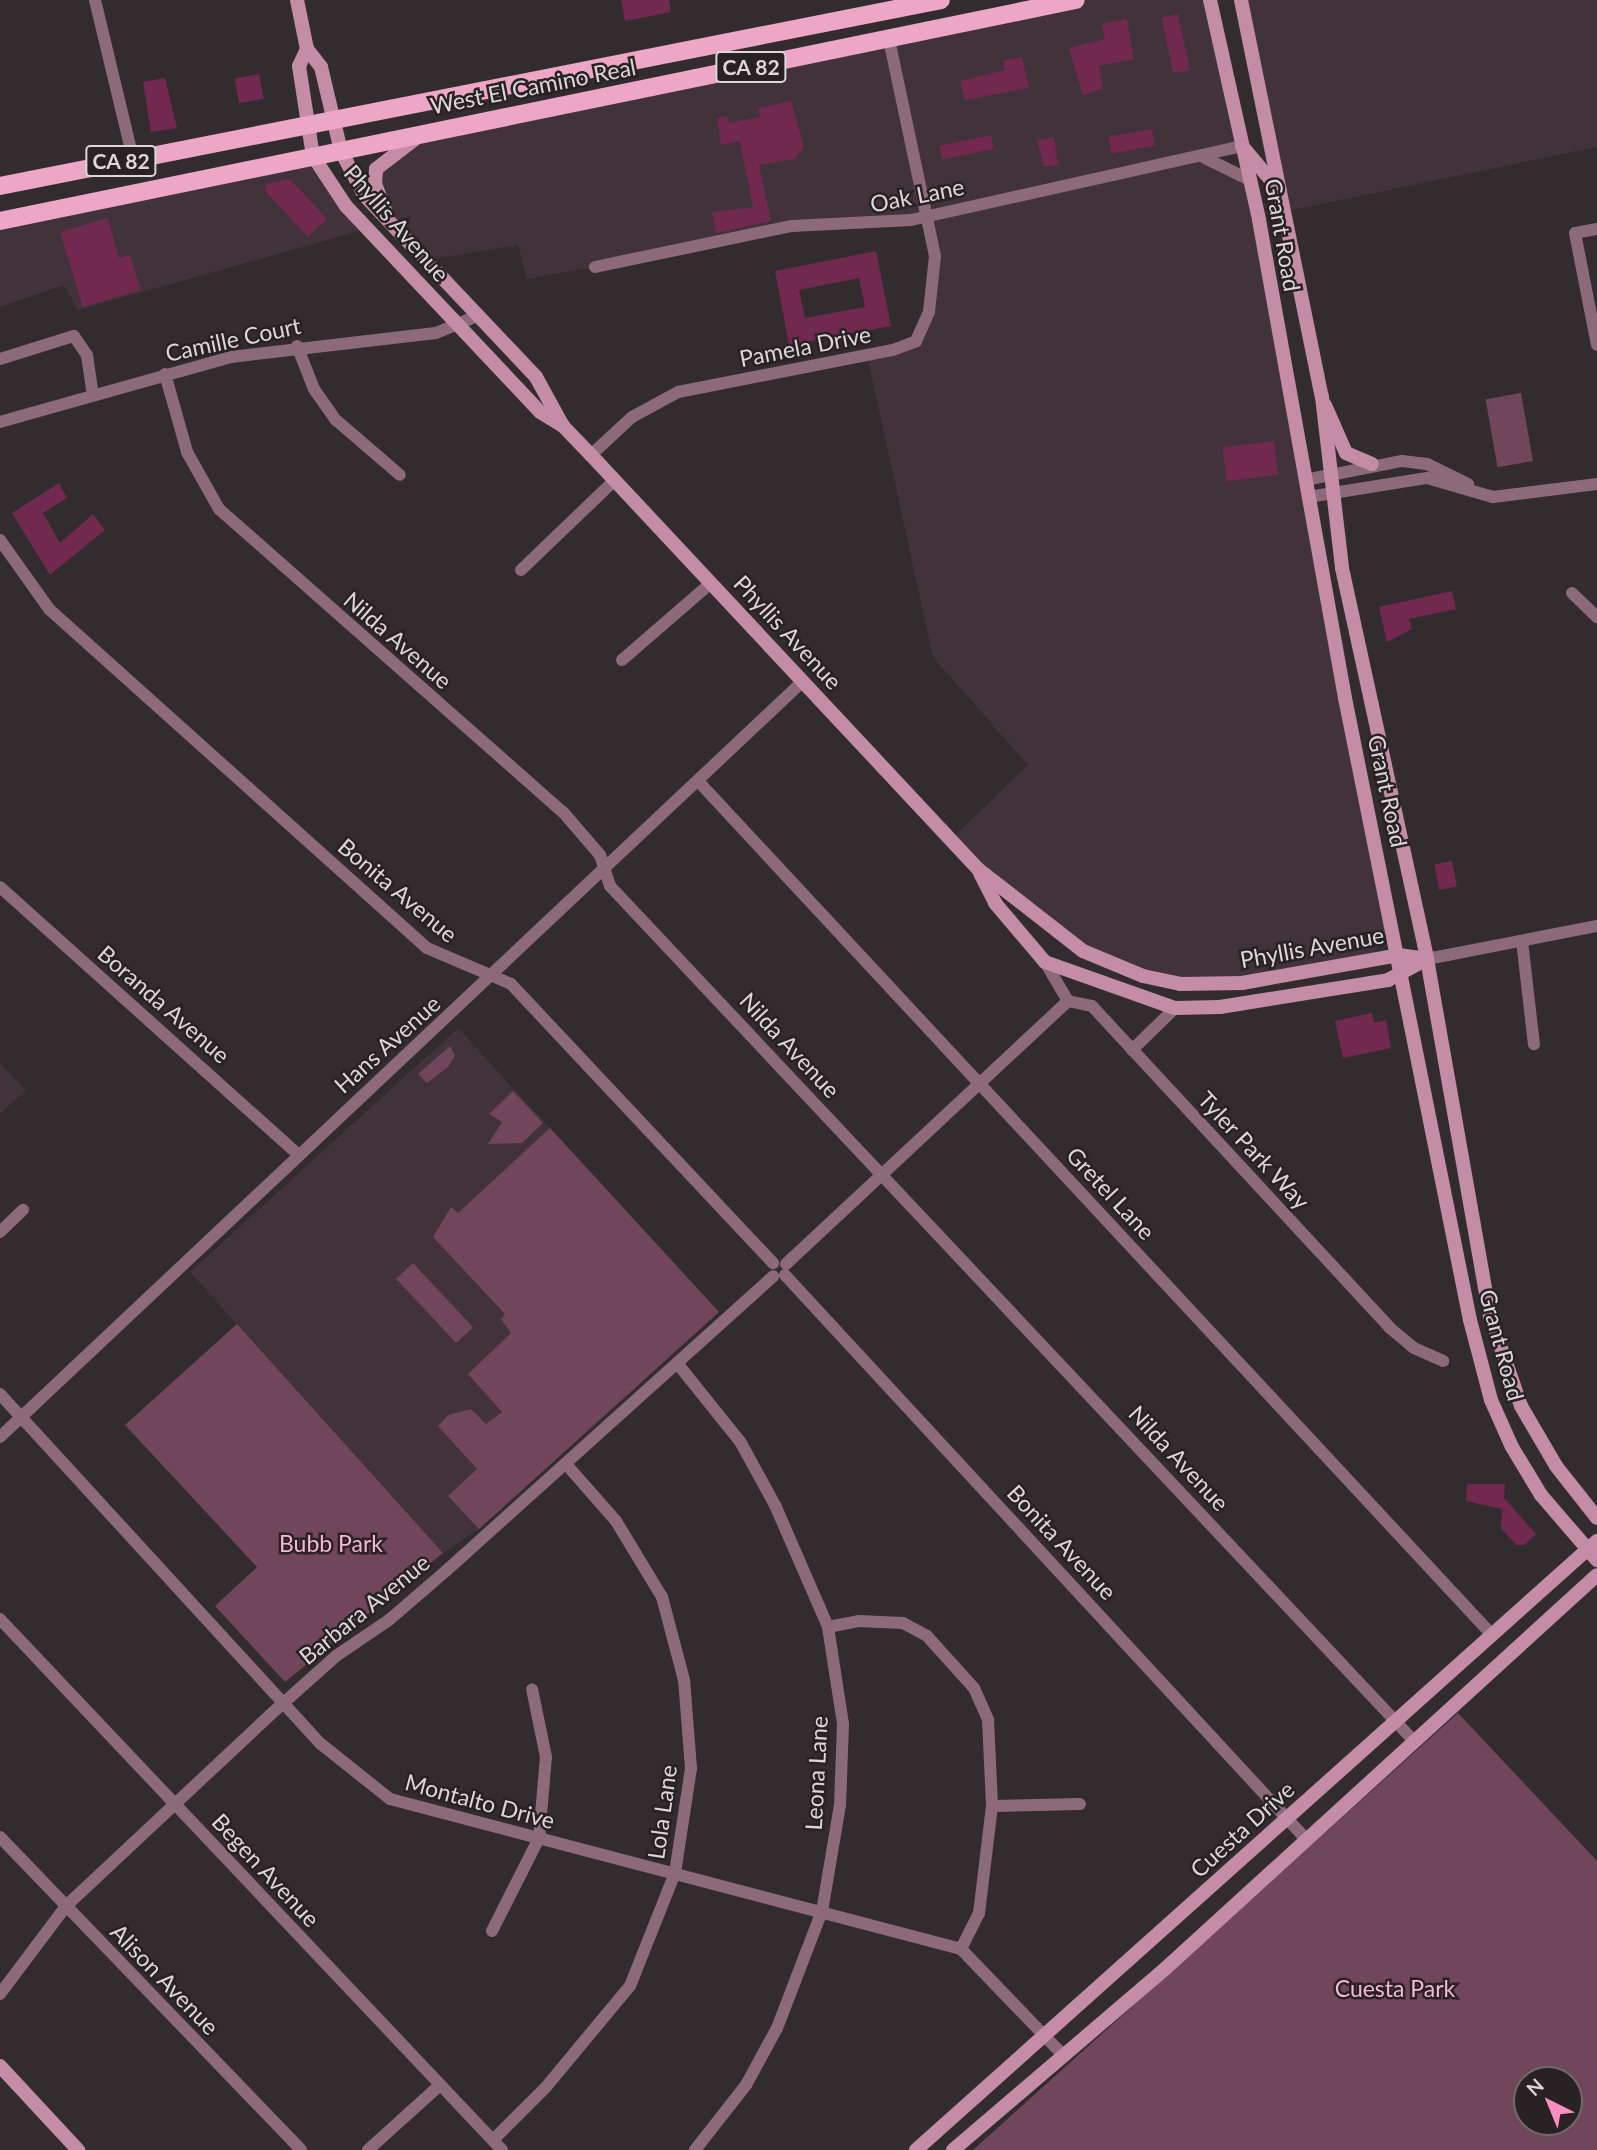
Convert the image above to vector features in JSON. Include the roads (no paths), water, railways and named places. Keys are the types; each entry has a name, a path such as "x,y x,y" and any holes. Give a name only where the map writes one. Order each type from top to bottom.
{"main road":[{"path":"298,0 307,49"},
{"name":"West El Camino Real","path":"0,186 335,120 877,7 941,0"},
{"name":"West El Camino Real","path":"0,221 1076,0"},
{"name":"Grant Road","path":"1210,0 1250,180 1308,497 1470,1321 1491,1400 1530,1479 1594,1550"},
{"name":"Grant Road","path":"1241,0 1284,198 1322,397 1328,475 1342,568 1427,959 1490,1315 1521,1406 1556,1466 1597,1518"},
{"name":"Phyllis Avenue","path":"563,426 536,377 364,195 341,151 321,68 307,49 299,66 313,156 346,206 540,412 563,426 615,480 978,869 1083,951 1156,978 1203,985 1242,983 1399,955 1427,959"},
{"path":"392,226 375,184 376,169 384,158 425,133"},
{"path":"1242,146 1261,164 1284,198"},
{"path":"1250,180 1274,149"},
{"path":"0,198 22,193 37,178"},
{"path":"1322,397 1346,453 1372,464"},
{"name":"Phyllis Avenue","path":"978,869 995,903 1045,962 1175,1009 1251,1003 1403,976 1427,959"},
{"name":"Cuesta Drive","path":"916,2150 1396,1721 1594,1550"},
{"path":"953,2150 1064,2056 1307,1840 1597,1575"},
{"path":"0,2066 78,2150"}],"street":[{"path":"95,0 133,159"},
{"path":"889,39 929,214"},
{"name":"Oak Lane","path":"595,267 792,226 822,222 861,227 1205,158 1242,146"},
{"path":"1205,158 1250,180"},
{"name":"Pamela Drive","path":"591,455 632,417 678,392 893,350 916,341 929,312 934,270 929,214"},
{"path":"1597,229 1575,233 1597,345"},
{"name":"Camille Court","path":"0,422 165,374 297,346 436,333 477,316"},
{"path":"0,359 74,336 87,355 93,396"},
{"path":"297,346 314,389 336,420 400,475"},
{"name":"Nilda Avenue","path":"165,374 187,452 219,509 563,812 600,855 610,886 883,1173 1414,1741"},
{"path":"1305,480 1372,464 1427,464 1493,497"},
{"path":"1308,497 1427,478 1493,497 1597,484"},
{"path":"521,570 615,480"},
{"name":"Bonita Avenue","path":"0,540 33,593 57,617 427,948 512,986 779,1269 1307,1840"},
{"path":"622,660 711,583"},
{"path":"1572,593 1597,617"},
{"name":"Hans Avenue","path":"0,1437 298,1154 604,872 803,681"},
{"name":"Gretel Lane","path":"698,781 1493,1636"},
{"name":"Boranda Avenue","path":"0,887 298,1154"},
{"path":"1427,959 1597,926"},
{"path":"1521,941 1534,1044"},
{"path":"1045,962 1068,1001"},
{"name":"Barbara Avenue","path":"0,1994 66,1906 285,1701 336,1656 389,1620 566,1464 1068,1001"},
{"name":"Tyler Park Way","path":"1068,1001 1092,1006 1390,1328 1443,1361"},
{"path":"1132,1050 1175,1009"},
{"path":"0,1232 23,1209"},
{"name":"Leona Lane","path":"677,1363 741,1443 775,1505 828,1627 843,1724 840,1805 822,1912 777,2028 746,2085 695,2150"},
{"name":"Montalto Drive","path":"0,1394 285,1701 321,1744 390,1799 961,1949"},
{"name":"Lola Lane","path":"493,2140 547,2087 630,1986 675,1873 691,1768 684,1680 662,1597 616,1521 566,1464"},
{"name":"Begen Avenue","path":"0,1619 502,2150"},
{"path":"828,1627 858,1620 903,1623 954,1660 974,1688 988,1720 992,1806 979,1913 961,1949 1043,2038 1064,2056"},
{"path":"492,1931 539,1838 546,1757 532,1689"},
{"path":"992,1806 1080,1804"},
{"name":"Alison Avenue","path":"0,1837 300,2150"},
{"path":"368,2150 440,2084"}],"park label":[{"name":"Bubb Park","path":"331,1543"},
{"name":"Cuesta Park","path":"1395,1988"}]}
